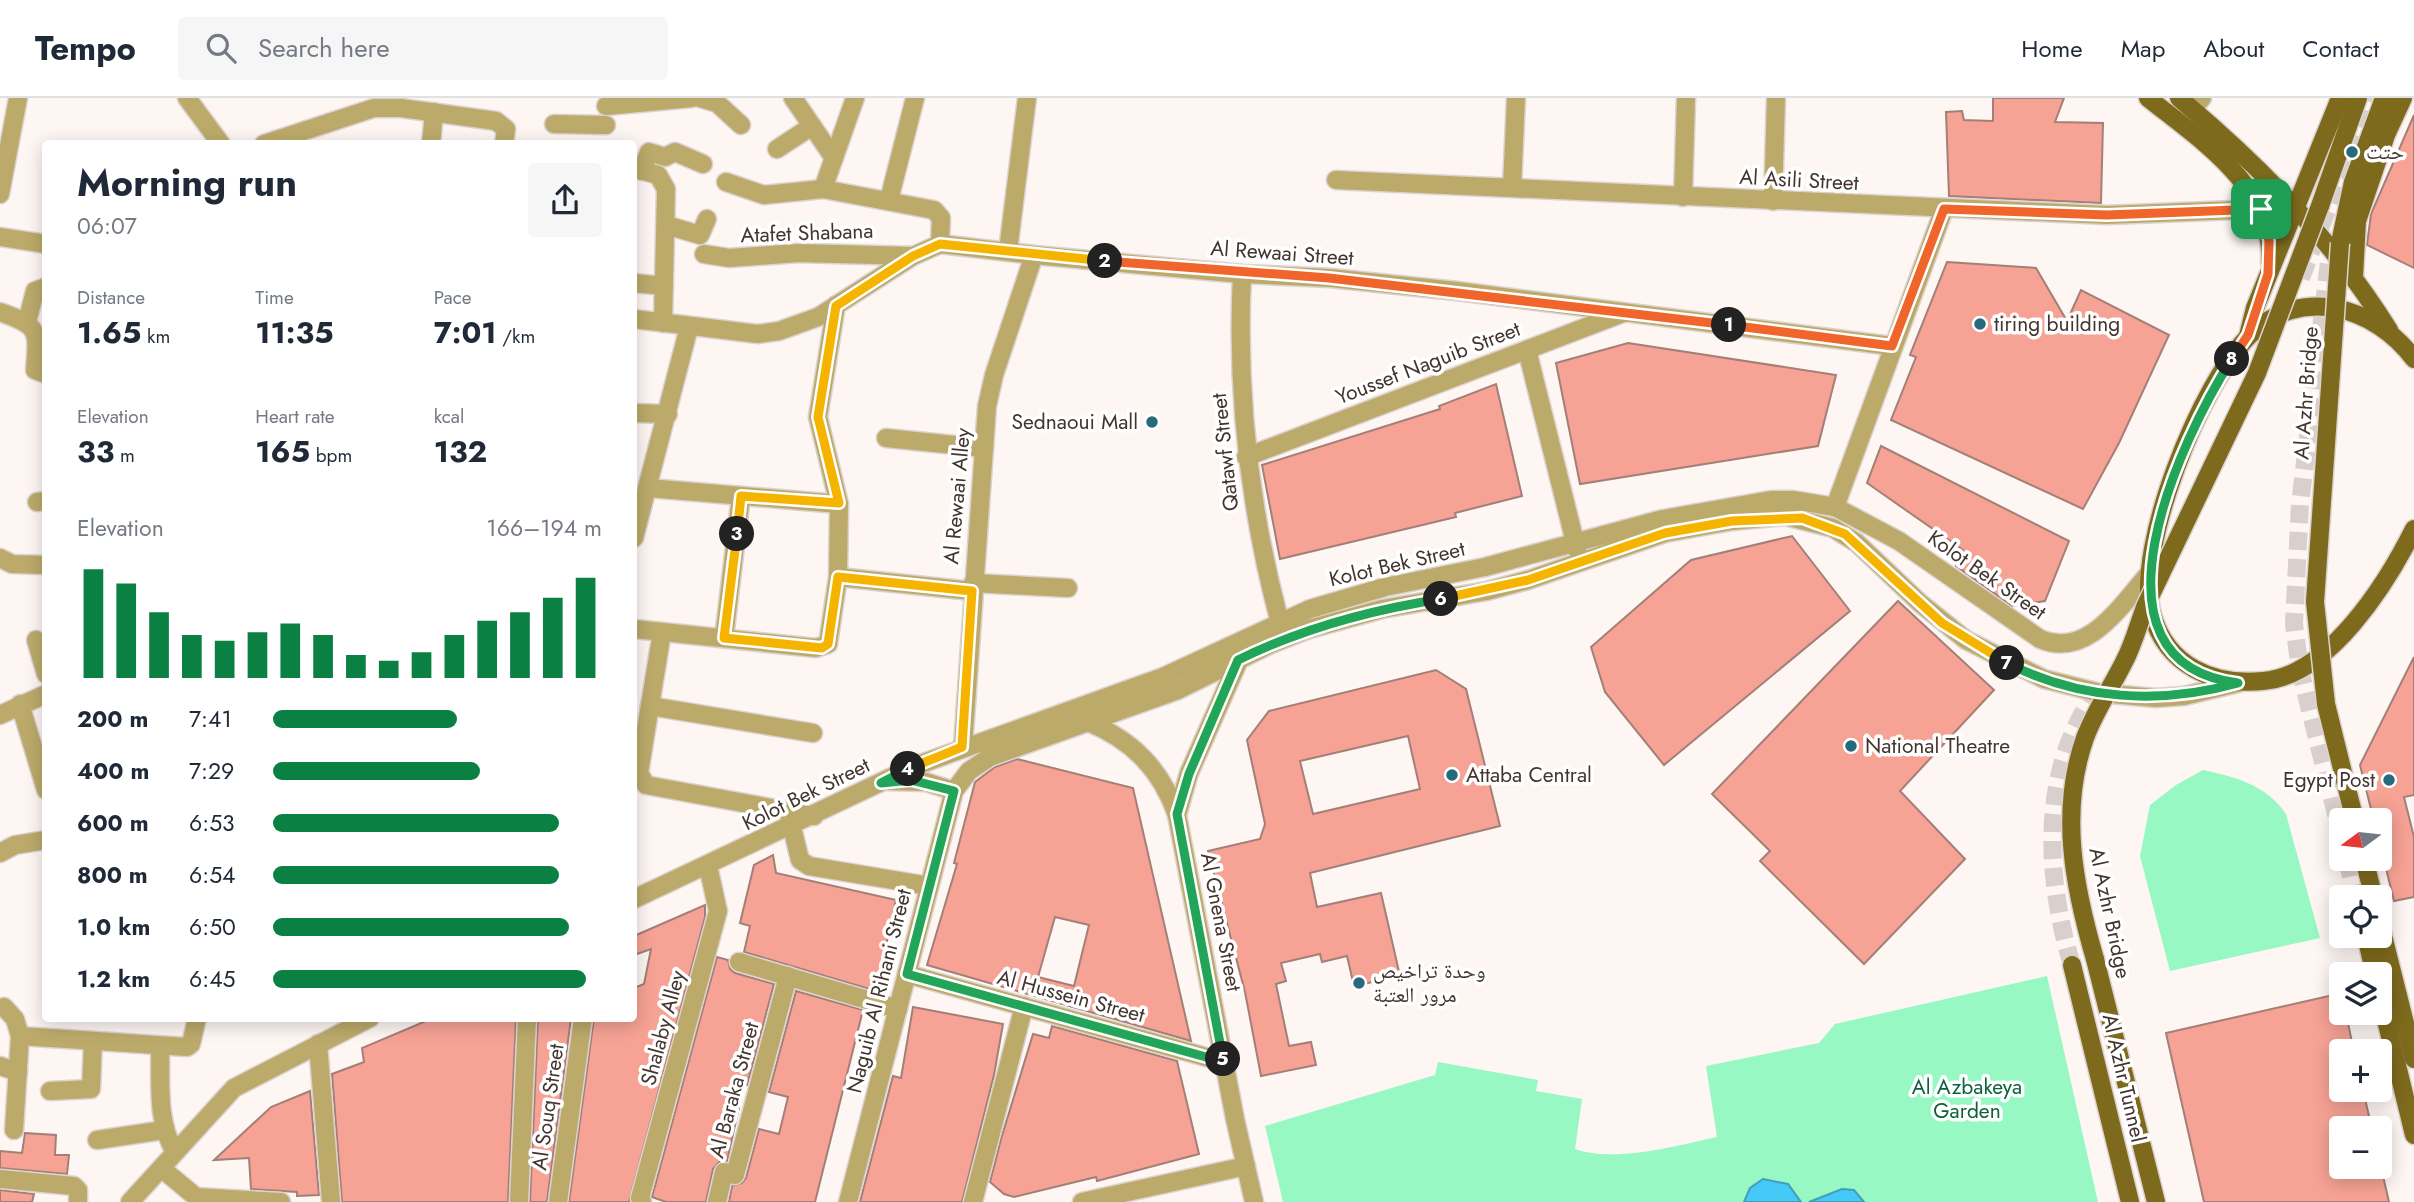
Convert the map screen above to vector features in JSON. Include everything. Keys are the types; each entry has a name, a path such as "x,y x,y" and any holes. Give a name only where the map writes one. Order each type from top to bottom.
{"main road":[{"path":"2148,98 2211,150 2242,182 2261,209 2269,241 2268,274"},
{"path":"2340,98 2268,274 2248,335 2211,392 2182,452 2166,500 2152,570 2152,612 2167,645 2194,670 2208,677 2238,683 2270,681 2287,676 2335,643 2394,566 2414,529"},
{"name":"Al Azhr Bridge","path":"2156,1202 2080,899 2070,835 2078,760 2094,717 2123,664 2146,607 2257,373 2306,249 2358,98"},
{"path":"2191,102 2296,205 2354,277 2394,339"},
{"path":"2354,277 2357,221 2400,103"},
{"name":"Al Azhr Bridge","path":"2352,808 2320,670 2315,567 2340,243 2356,172 2400,103"},
{"path":"2248,335 2283,312 2302,305 2322,305 2361,315 2378,324 2414,359"},
{"path":"2386,948 2414,1059"},
{"name":"Al Azhr Tunnel","path":"2072,965 2130,1202"},
{"path":"2387,1025 2414,1135"}],"street":[{"path":"1,186 18,98"},
{"path":"187,98 213,140"},
{"path":"554,124 606,134 606,102 692,98"},
{"path":"700,98 717,103 741,125"},
{"path":"793,98 834,159"},
{"path":"823,190 855,98"},
{"path":"889,200 915,98"},
{"path":"1007,251 1027,98"},
{"path":"1512,187 1516,98"},
{"path":"1683,197 1686,98"},
{"path":"1773,201 1776,98"},
{"path":"276,140 374,108 434,112 496,121 506,129 505,140"},
{"path":"431,140 434,112"},
{"path":"777,149 812,126"},
{"path":"663,323 666,225 664,182 658,175 638,170 649,152 665,157 674,152 703,164"},
{"name":"Al Asili Street","path":"1336,180 2107,215 2261,209"},
{"path":"726,182 764,195 823,190 889,200 939,213 940,244"},
{"path":"1835,507 1944,209"},
{"path":"666,225 699,235 707,219"},
{"path":"0,237 42,243"},
{"name":"Al Rewaai Street","path":"637,319 758,334 779,331 799,325 836,306 913,256 940,244 1242,274 1329,278 1892,346"},
{"name":"Atafet Shabana","path":"704,254 729,258 799,253 913,256"},
{"name":"Al Rewaai Alley","path":"962,747 987,406 994,375 1034,255"},
{"name":"Qatawf Street","path":"1242,274 1240,366 1246,457 1260,541 1280,623"},
{"path":"637,283 664,286"},
{"path":"27,322 35,291 42,288"},
{"path":"637,629 822,648 828,644 838,577 839,503 818,417 836,306"},
{"path":"0,312 27,322 39,340 36,370 42,372"},
{"name":"Youssef Naguib Street","path":"1246,457 1626,312"},
{"path":"637,519 648,488 689,327"},
{"path":"1527,350 1580,561"},
{"path":"637,413 668,414"},
{"path":"886,438 984,448"},
{"path":"648,488 839,503"},
{"path":"724,638 741,496"},
{"name":"Kolot Bek Street","path":"954,791 969,771 989,757 1178,690 1280,623 1347,597 1485,567 1663,519 1771,500 1814,502 1835,507 1899,541 2049,643 2071,644 2090,636 2152,570"},
{"name":"Kolot Bek Street","path":"637,899 962,747 1234,652 1345,618 1487,591 1632,542 1698,526 1784,516 1830,526 1851,538 1920,603 1966,640 1991,655 2044,679 2100,693 2156,698 2211,691 2238,683"},
{"path":"0,558 12,564 42,565"},
{"path":"838,577 972,587 1068,587"},
{"path":"662,632 639,773 646,785 814,816"},
{"path":"36,640 42,660"},
{"name":"Al Gnena Street","path":"1234,652 1177,814 1224,1062 1254,1202"},
{"path":"0,715 42,696"},
{"path":"20,705 42,775"},
{"path":"650,706 813,733"},
{"path":"1088,722 1122,738 1150,764 1162,779 1177,814"},
{"path":"881,783 911,780 954,791"},
{"name":"Naguib Al Rihani Street","path":"848,1202 954,791"},
{"path":"792,827 800,860 809,866 929,886"},
{"path":"0,853 15,845 42,841"},
{"name":"Shalaby Alley","path":"642,1202 640,1198 719,911 708,866"},
{"path":"739,962 898,1009"},
{"name":"Al Hussein Street","path":"907,974 1224,1062"},
{"name":"Al Baraka Street","path":"717,1202 724,1172 736,1175 788,976"},
{"path":"973,1202 1024,1006"},
{"path":"4,1007 15,1019 20,1036 15,1130"},
{"path":"20,1036 187,1047 191,1044 196,1022"},
{"path":"519,1202 527,1022"},
{"name":"Al Souq Street","path":"558,1202 582,1022"},
{"path":"130,1202 234,1088 318,1044 347,1024"},
{"path":"50,1091 91,1089 93,1041"},
{"path":"318,1044 331,1202"},
{"path":"160,1046 164,1130 175,1152"},
{"path":"0,1066 18,1072"},
{"path":"97,1140 164,1130"},
{"path":"1082,1202 1102,1200 1246,1166"},
{"path":"161,1168 196,1198 281,1202"},
{"path":"0,1179 74,1186 78,1190 78,1202"}],"green space":[{"path":"2203,770 2238,779 2260,789 2286,814 2320,938 2170,971 2140,856 2150,805 2176,785"},
{"name":"Al Azbakeya Garden","path":"2047,976 2098,1202 1283,1202 1265,1126 1435,1075 1438,1062 1538,1080 1536,1091 1582,1099 1575,1149 1608,1154 1645,1152 1717,1137 1706,1066 1819,1043 1835,1024"}],"water":[{"path":"1763,1179 1788,1184 1801,1202 1744,1202 1750,1188"},
{"path":"1842,1189 1854,1190 1864,1202 1809,1202"}],"building":[{"path":"1993,98 2064,98 2055,122 2103,123 2101,203 1949,196 1946,112 1962,111 1964,120 1993,121"},
{"path":"2414,115 2414,268 2367,245 2371,214"},
{"path":"1947,262 2036,268 2067,321 2081,290 2169,335 2119,443 2083,509 1891,420 1916,357 1910,355"},
{"path":"1628,343 1836,375 1818,446 1580,484 1556,363"},
{"path":"1496,384 1522,496 1455,513 1456,517 1280,559 1262,465 1440,409 1439,406"},
{"path":"1881,446 2069,541 2045,601 2012,606 1956,566 1963,550 1867,483"},
{"path":"1792,536 1850,611 1664,765 1605,692 1591,647 1691,560"},
{"name":"National Theatre","path":"1898,601 1994,690 1900,791 1965,859 1864,964 1760,861 1770,851 1712,794"},
{"name":"Egypt Post","path":"2414,657 2414,795 2404,797 2414,837 2414,897 2394,901 2387,872 2392,872 2392,808 2371,808 2360,765"},
{"name":"Attaba Central","path":"1436,670 1466,689 1500,826 1310,873 1317,907 1381,893 1400,976 1354,986 1347,956 1322,962 1320,954 1281,963 1286,981 1276,984 1289,1046 1311,1042 1316,1065 1261,1076 1245,992 1208,851 1260,839 1265,824 1247,740 1269,711","holes":["1408,736 1420,789 1313,814 1300,761"]},
{"path":"1017,759 1133,788 1191,1041 927,965 957,864 954,863 975,782 995,767","holes":["1055,917 1089,925 1074,986 1038,977"]},
{"path":"773,855 776,873 896,900 876,991 744,952 750,926 740,923 754,865"},
{"path":"705,905 705,917 629,1202 569,1202 593,1022 637,1022 637,987 644,984 651,949 637,954 637,935"},
{"path":"717,957 728,960 730,969 735,973 774,984 747,1085 744,1085 727,1161 720,1161 713,1169 706,1202 666,1202 652,1197"},
{"path":"796,991 863,1010 815,1202 729,1202 732,1186 742,1183 746,1178 759,1129 779,1134 788,1097 769,1092"},
{"path":"2329,996 2329,1025 2348,1025 2351,1039 2329,1039 2329,1102 2366,1102 2369,1116 2329,1116 2329,1179 2384,1179 2389,1202 2204,1202 2166,1033"},
{"path":"913,1007 1003,1024 994,1075 962,1202 860,1202 893,1076 901,1078"},
{"path":"424,1022 516,1022 508,1202 342,1202 332,1074 364,1062 362,1048"},
{"path":"538,1022 570,1022 547,1202 530,1202"},
{"path":"1052,1026 1177,1061 1199,1154 1097,1181 1096,1177 1014,1197 1004,1194 990,1182 1033,1034 1049,1038"},
{"path":"310,1091 319,1195 297,1196 297,1192 251,1189 249,1158 214,1160 271,1107"},
{"path":"25,1133 56,1135 55,1155 69,1155 67,1174 0,1168 0,1151 22,1153"},
{"path":"0,1190 34,1194 32,1202 0,1202"}],"tunnel":[{"path":"2301,278 2370,98"},
{"path":"2332,237 2300,504 2294,624 2300,670 2334,808"},
{"path":"2072,965 2056,893 2053,819 2058,782 2068,747 2083,713 2104,682"},
{"path":"2350,872 2353,885"}],"place":[{"name":"حتت","path":"2352,152"},
{"name":"tiring building","path":"1980,324"},
{"name":"Sednaoui Mall","path":"1152,422"},
{"name":"National Theatre","path":"1851,746"},
{"name":"Attaba Central","path":"1452,775"},
{"name":"Egypt Post","path":"2389,780"},
{"name":"وحدة تراخيص مرور العتبة","path":"1359,983"}],"route":[{"path":"1944,209 2107,215 2261,209 2269,241 2268,274 2248,335 2205,403 2182,452 2160,524 2150,593 2152,612 2158,629 2167,645 2180,659 2208,677 2238,683 2211,691 2156,698 2100,693 2044,679 1991,655 1942,623 1845,534 1820,522 1784,516 1732,521 1665,533 1632,542 1528,580 1487,591 1382,609 1309,629 1238,660 1189,774 1177,814 1224,1062 907,974 954,791 940,785 911,780 881,783 962,747 972,591 838,577 828,644 822,648 724,638 741,496 839,503 818,427 836,306 913,256 940,244 1242,274 1329,278 1457,291 1892,346 1944,209"}]}
